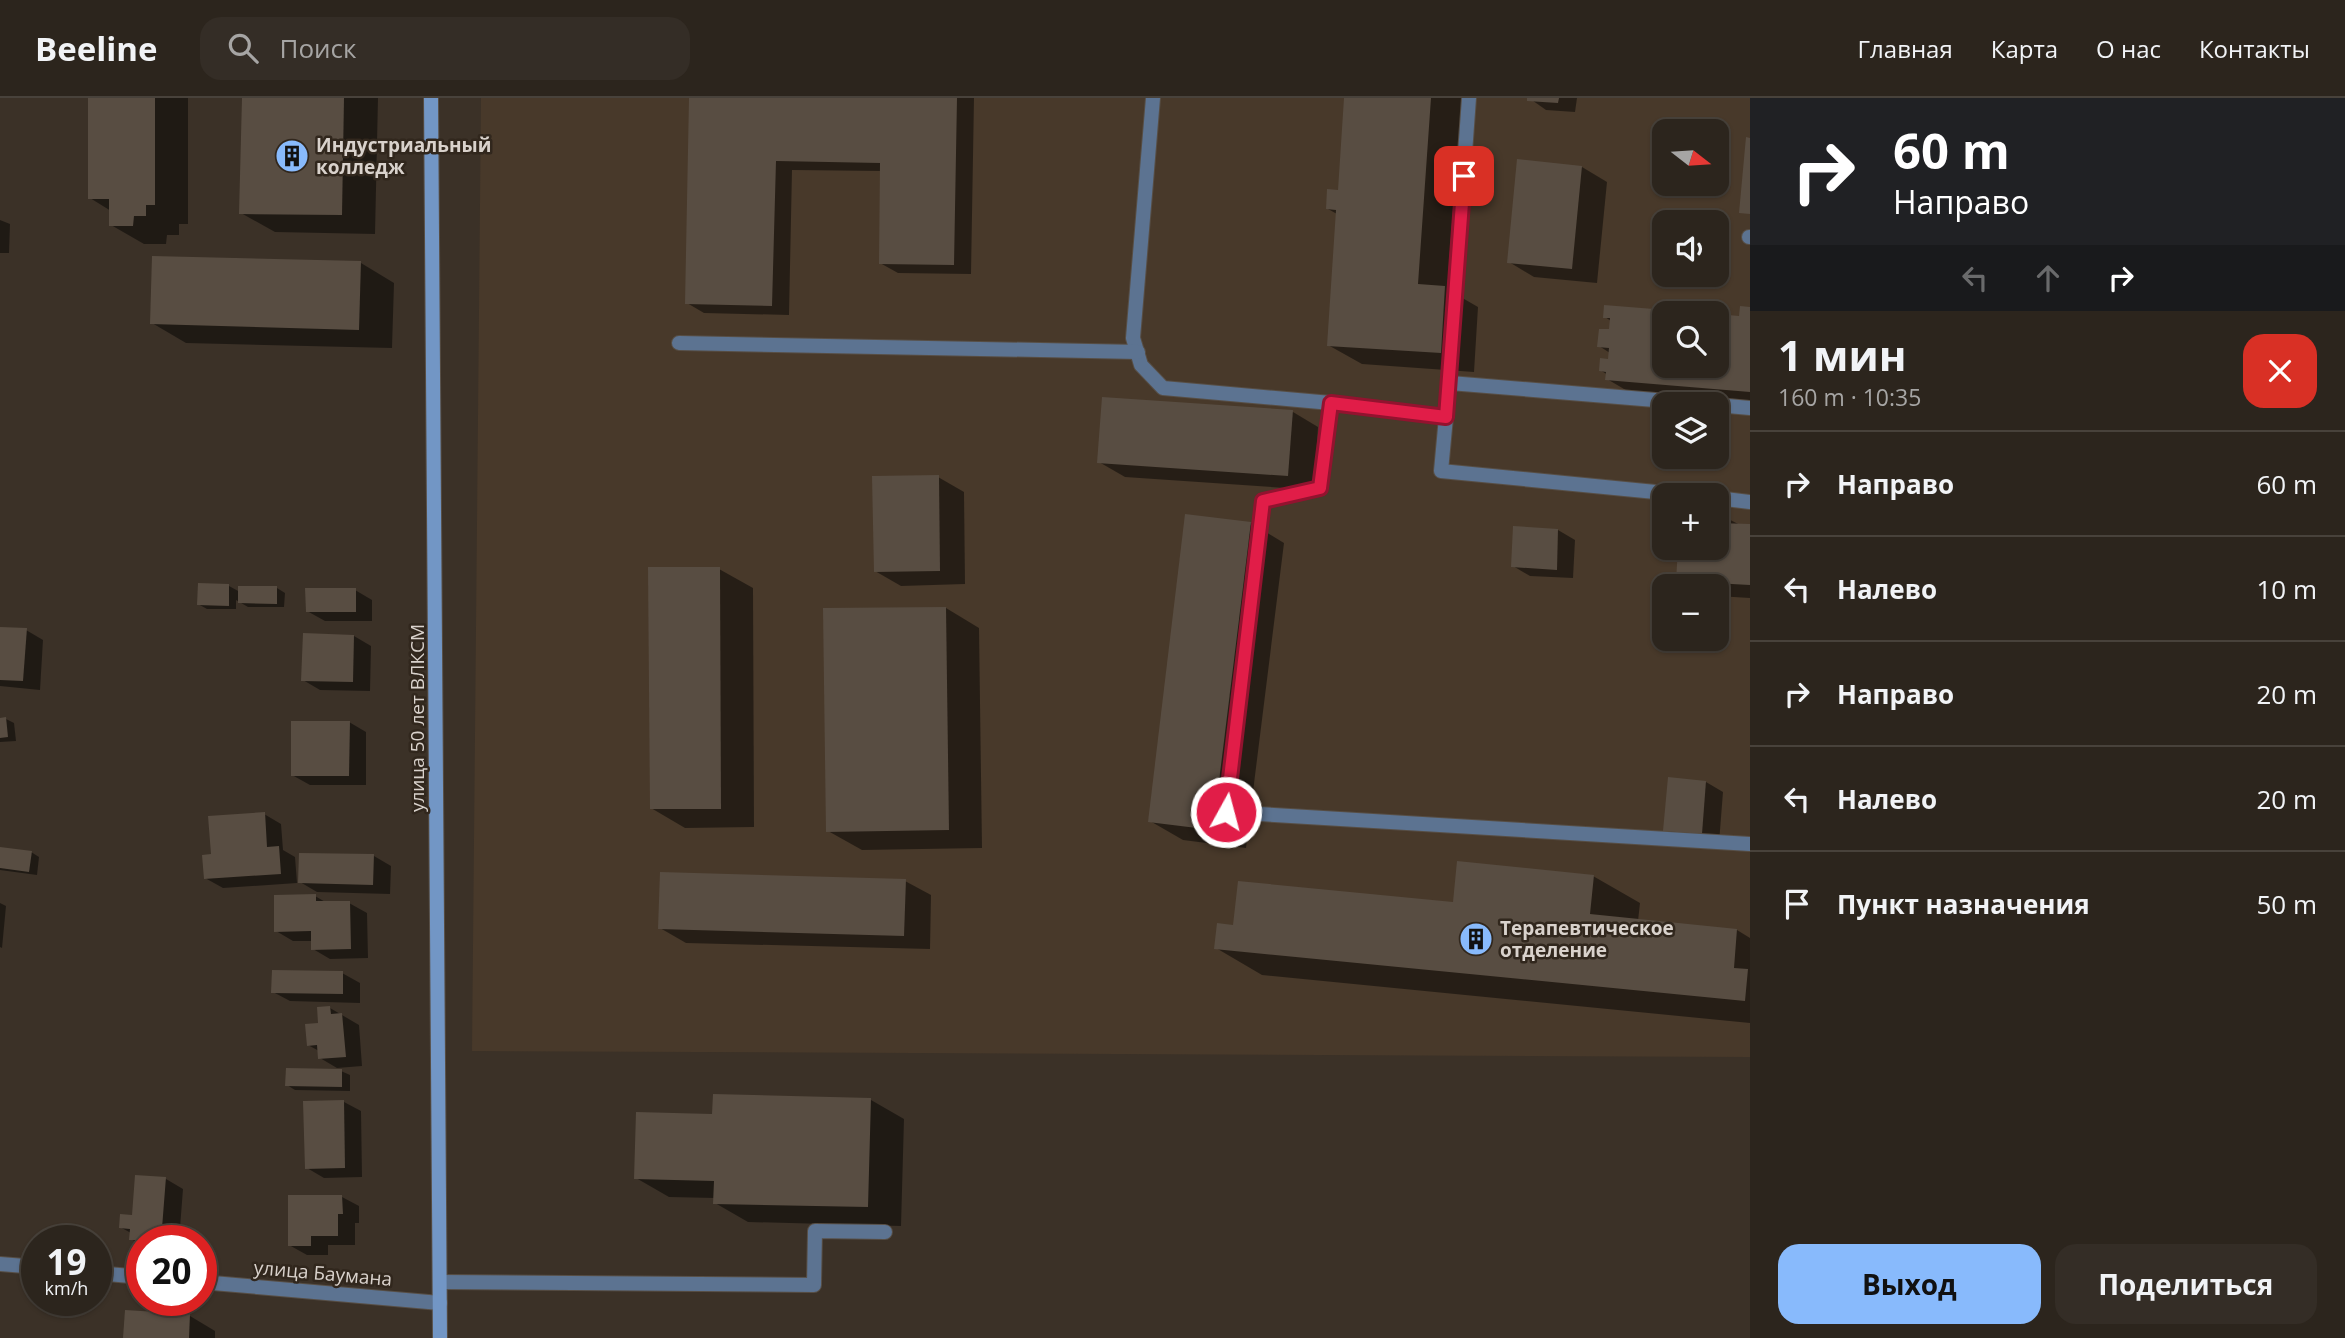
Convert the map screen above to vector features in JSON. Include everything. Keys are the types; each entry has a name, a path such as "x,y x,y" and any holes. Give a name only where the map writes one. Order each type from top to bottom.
{"street":[{"name":"улица 50 лет ВЛКСМ","path":"431,98 440,1338"},
{"path":"1153,98 1133,338 1141,365 1163,388 1331,403 1446,417"},
{"path":"1469,98 1450,383 1441,471 1652,492"},
{"path":"679,343 1138,352"},
{"path":"1450,383 1652,400"},
{"path":"1331,403 1320,488 1263,501 1226,812 1750,845"},
{"path":"1729,406 1750,408"},
{"path":"1729,499 1750,502"},
{"path":"440,1282 814,1285 815,1231 885,1232"},
{"path":"0,1264 21,1266"},
{"name":"улица Баумана","path":"217,1283 440,1303"}],"shaded area":[{"path":"481,98 1750,98 1750,1057 472,1051"}],"building":[{"path":"88,98 155,98 155,205 146,205 146,216 134,216 133,226 109,226 109,199 88,199"},
{"name":"Индустриальный колледж","path":"242,98 344,98 342,215 239,214"},
{"path":"689,98 957,98 954,265 879,264 880,163 776,161 772,306 685,304"},
{"path":"1344,98 1431,98 1418,284 1445,286 1441,353 1327,346 1336,210 1326,209 1327,189 1338,190"},
{"path":"1527,98 1559,98 1558,103 1527,101"},
{"path":"1746,137 1750,138 1750,214 1739,213"},
{"path":"1517,159 1582,166 1572,269 1507,263"},
{"path":"152,256 361,261 359,330 150,324"},
{"path":"1604,305 1652,309 1652,378 1729,378 1729,315 1739,316 1740,306 1750,307 1750,392 1605,380 1606,372 1599,371 1600,358 1608,359 1609,348 1597,347 1599,329 1609,329 1610,318 1603,318"},
{"path":"1102,397 1293,410 1288,476 1097,463"},
{"path":"939,475 940,571 874,572 872,476"},
{"path":"1185,514 1251,522 1213,830 1148,822"},
{"path":"1729,523 1750,524 1750,585 1729,584 1729,574 1676,574 1677,560 1729,560"},
{"path":"1513,526 1558,529 1557,570 1511,567"},
{"path":"648,567 720,567 721,809 650,809"},
{"path":"198,583 229,584 229,606 197,605"},
{"path":"238,586 277,586 277,604 238,603"},
{"path":"305,588 356,588 356,612 306,612"},
{"path":"946,607 949,830 826,832 823,608"},
{"path":"0,627 27,628 23,681 0,680"},
{"path":"303,633 354,635 353,682 301,681"},
{"path":"6,717 8,737 0,738 0,718"},
{"path":"291,721 350,721 349,776 291,776"},
{"path":"1668,777 1706,781 1702,834 1663,831"},
{"path":"265,812 267,847 279,846 281,874 204,879 202,855 211,854 208,816"},
{"path":"0,847 32,851 29,872 0,868"},
{"path":"299,853 374,854 373,885 298,883"},
{"name":"Терапевтическое отделение","path":"1457,861 1594,875 1590,914 1737,929 1734,968 1748,969 1745,1001 1214,949 1217,923 1233,925 1238,881 1453,902"},
{"path":"660,872 906,879 904,936 658,929"},
{"path":"316,894 316,901 350,901 351,949 311,950 311,931 274,932 274,895"},
{"path":"272,970 343,971 343,994 271,993"},
{"path":"330,1006 331,1014 342,1013 346,1057 318,1059 317,1045 307,1046 305,1024 318,1023 317,1007"},
{"path":"286,1068 342,1069 342,1087 285,1086"},
{"path":"713,1094 871,1098 868,1207 713,1204 714,1181 634,1179 636,1112 712,1114"},
{"path":"344,1100 345,1168 305,1169 303,1101"},
{"path":"135,1175 166,1177 162,1225 126,1225 126,1229 119,1228 120,1214 132,1215"},
{"path":"288,1195 342,1195 343,1214 338,1214 338,1236 311,1236 311,1246 288,1246"},
{"path":"125,1310 126,1316 190,1316 189,1338 123,1338"}],"place":[{"name":"Индустриальный колледж","path":"292,156"},
{"name":"Терапевтическое отделение","path":"1476,939"}],"route":[{"path":"1226,812 1263,501 1320,488 1331,403 1446,417 1464,176"}]}
